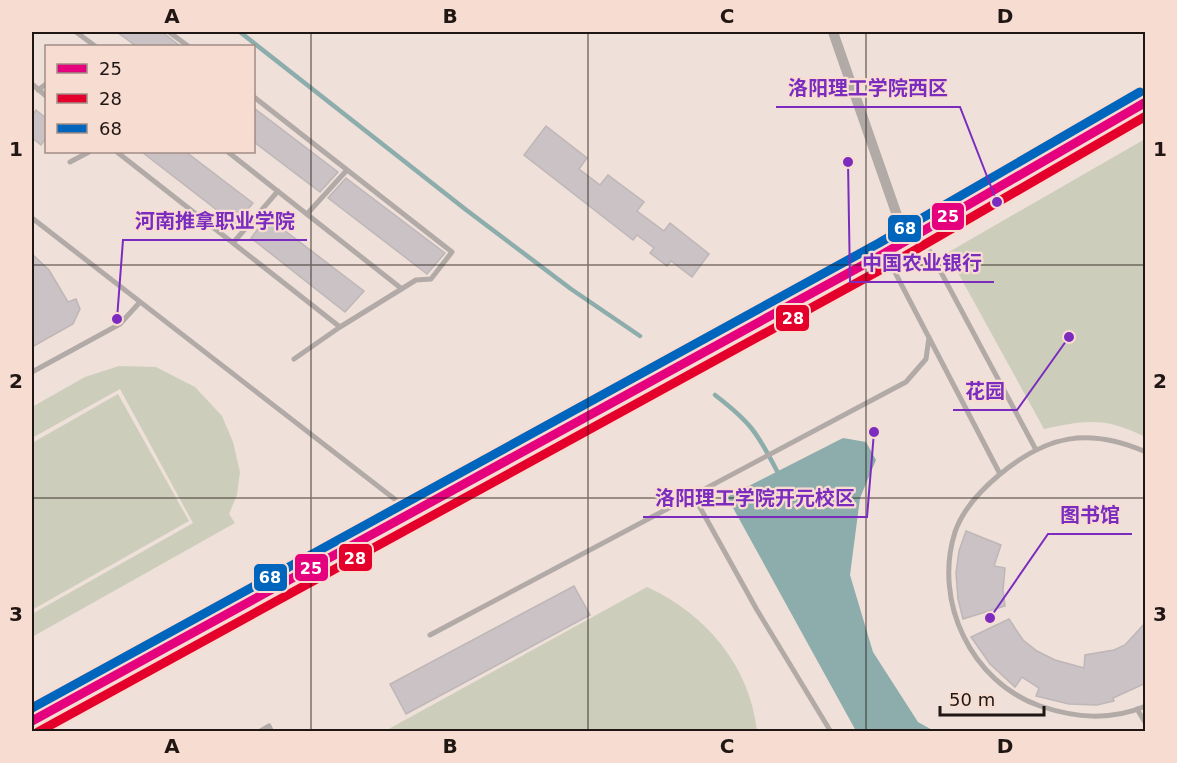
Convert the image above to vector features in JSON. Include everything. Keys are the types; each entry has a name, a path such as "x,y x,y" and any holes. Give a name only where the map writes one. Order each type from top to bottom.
{"street":[{"path":"834,32 904,239"},
{"path":"919,231 1146,96"},
{"path":"32,714 919,231 1146,102"},
{"path":"32,721 409,510"}],"lane":[{"path":"76,32 94,45"},
{"path":"169,32 187,45"},
{"path":"32,84 45,95"},
{"path":"38,90 45,85"},
{"path":"255,98 452,252 431,279 416,280 402,288 294,359"},
{"path":"70,162 87,153"},
{"path":"118,153 340,327"},
{"path":"229,153 402,288"},
{"path":"307,214 347,170"},
{"path":"232,243 278,191"},
{"path":"32,218 409,510"},
{"path":"919,231 1035,448"},
{"path":"884,250 1000,474"},
{"path":"32,372 120,324 140,302"},
{"path":"430,635 692,493 906,382 926,359 929,337"},
{"path":"1146,452 1109,438 1096,437 1069,438 1035,448 1000,474 979,494 960,520 952,549 950,570 953,604 961,630 976,658 990,676 1008,691 1022,699 1056,711 1099,717 1121,715 1146,706"},
{"path":"692,493 757,610 831,732"},
{"path":"1137,709 1146,724"},
{"path":"259,732 269,726 272,732"}],"green space":[{"path":"1145,139 1145,437 1119,426 1096,422 1044,429 947,253"},
{"path":"119,366 156,367 195,387 222,416 233,442 240,472 237,495 229,514 235,523 32,637 32,614 193,523 120,389 32,438 32,407 85,377"},
{"path":"118,394 189,521 32,610 32,443"},
{"path":"647,587 688,612 706,627 721,645 735,664 745,685 753,707 757,731 385,731"}],"water":[{"path":"843,438 866,442 876,460 860,498 850,575 873,652 918,722 934,731 856,731 727,497"}],"building":[{"path":"117,32 162,32 179,45 135,45"},
{"path":"255,109 338,172 320,192 255,143"},
{"path":"36,110 45,117 45,139 41,145 32,138 32,116"},
{"path":"546,126 587,158 579,169 600,185 608,175 644,202 637,211 664,231 670,223 709,254 692,277 671,261 667,266 650,253 654,248 637,235 633,240 524,155"},
{"path":"143,153 187,153 253,203 235,224"},
{"path":"346,178 445,253 427,274 328,198"},
{"path":"267,217 364,291 345,312 251,238"},
{"path":"32,254 49,270 68,302 76,299 80,309 73,324 32,347"},
{"path":"966,531 1001,545 994,566 1005,568 1003,590 1005,606 963,619 958,599 956,573 959,551"},
{"path":"574,586 590,615 406,714 390,684"},
{"path":"1009,619 1023,640 1037,651 1055,660 1084,668 1085,655 1114,650 1125,645 1146,622 1146,683 1113,698 1114,701 1097,705 1069,704 1036,696 1039,688 1022,677 1015,687 990,664 971,637"}],"waterway":[{"path":"240,32 465,209 571,289 640,336"},
{"path":"715,395 752,428 777,471"}],"transit line":[{"name":"68","path":"32,708 879,243 1140,92"},
{"name":"25","path":"32,721 885,253 1146,102"},
{"name":"28","path":"38,732 891,264 1146,116"}],"place":[{"name":"中国农业银行","path":"848,162"},
{"name":"洛阳理工学院西区","path":"997,202"},
{"name":"河南推拿职业学院","path":"117,319"},
{"name":"花园","path":"1069,337"},
{"name":"洛阳理工学院开元校区","path":"874,432"},
{"name":"图书馆","path":"990,618"}]}
